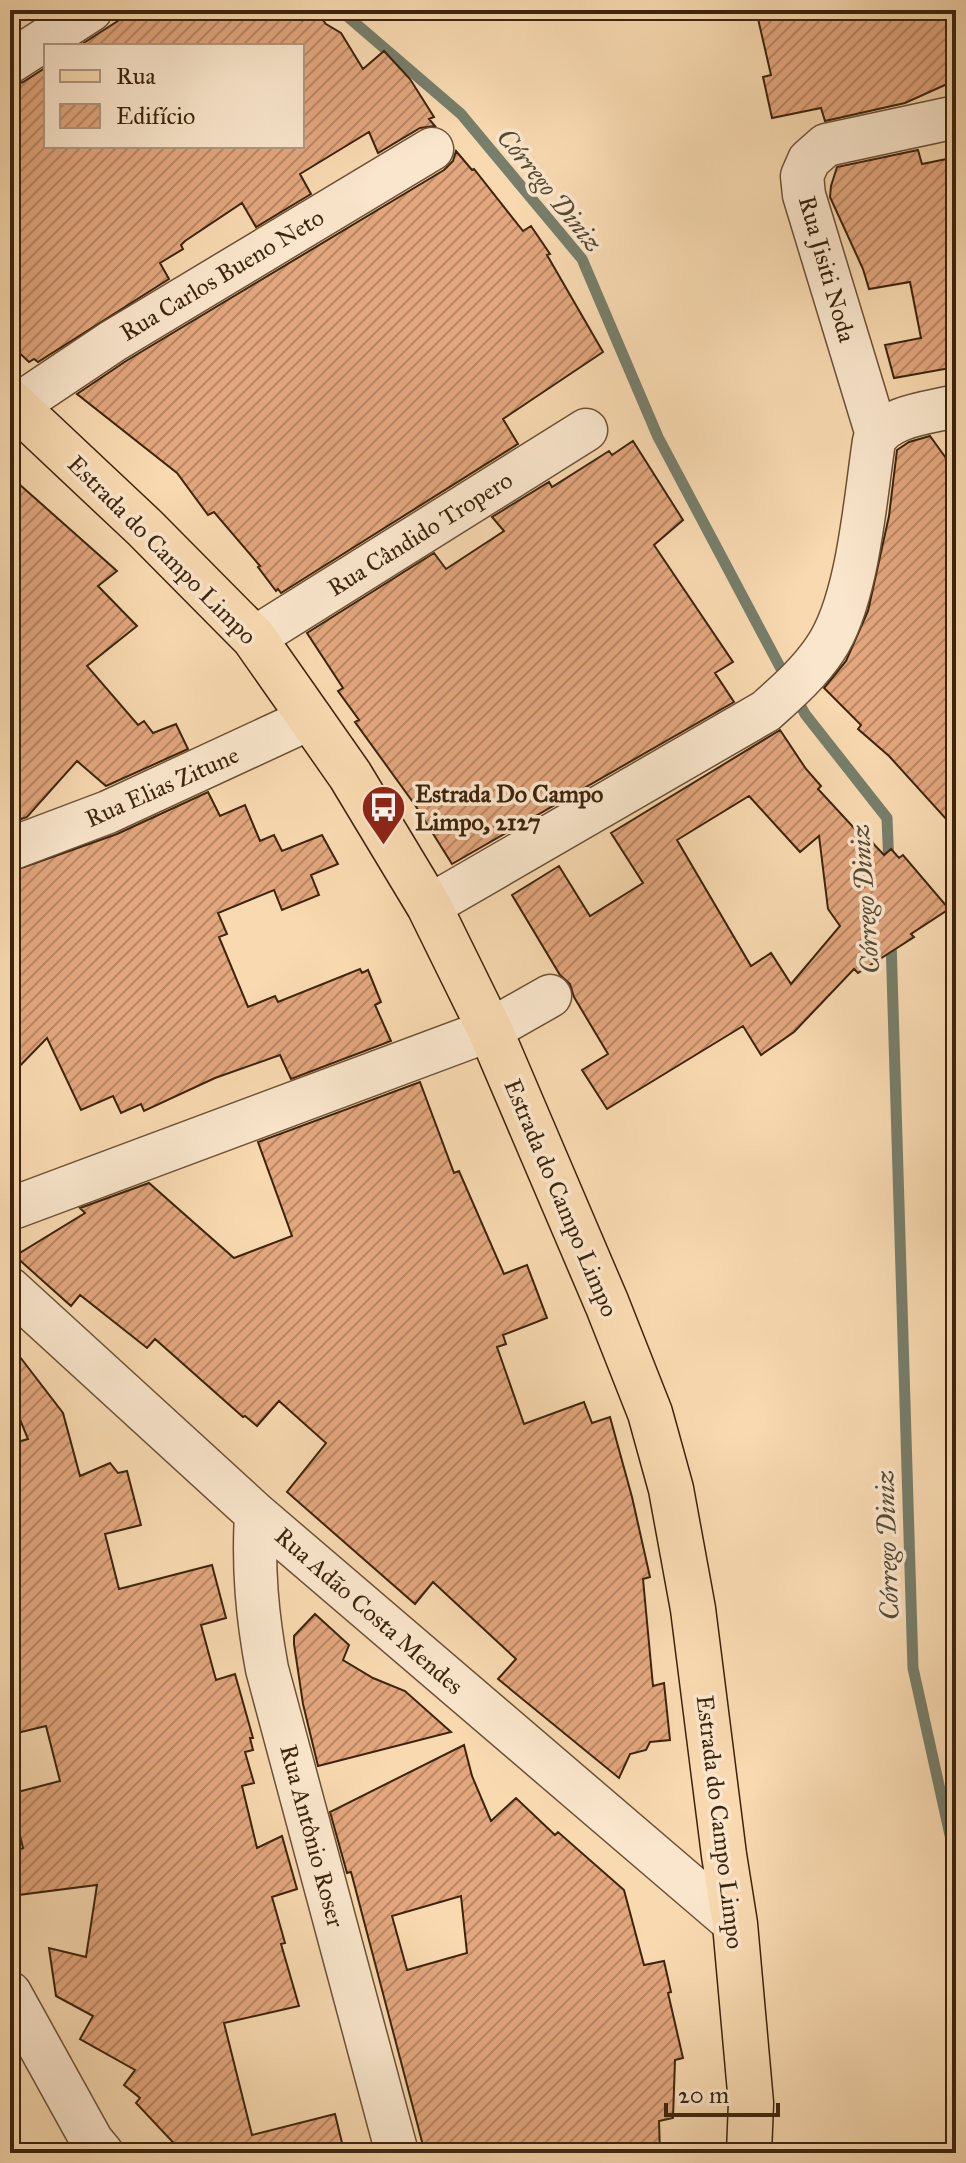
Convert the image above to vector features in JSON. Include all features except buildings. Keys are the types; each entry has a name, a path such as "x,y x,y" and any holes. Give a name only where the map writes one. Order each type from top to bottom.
{"main road":[{"name":"Estrada do Campo Limpo","path":"13,403 145,528 254,638 311,718 399,853 429,906 490,1030 607,1304 654,1428 671,1489 693,1609 735,1924 751,2103 749,2153"}],"street":[{"path":"10,62 91,10"},
{"name":"Rua Jisiti Noda","path":"885,429 804,195 802,176 809,160 826,145 956,117"},
{"name":"Rua Carlos Bueno Neto","path":"13,403 432,149"},
{"path":"429,906 766,711 802,678 826,648 845,606 874,441 885,429 956,406"},
{"name":"Rua Cândido Tropero","path":"254,638 586,430"},
{"name":"Rua Elias Zitune","path":"10,849 108,812 311,718"},
{"path":"10,1209 490,1030 550,996"},
{"name":"Rua Adão Costa Mendes","path":"10,1289 256,1514 735,1924"},
{"name":"Rua Antônio Roser","path":"256,1514 253,1569 256,1613 267,1669 397,2153"},
{"path":"10,1993 92,2141 102,2153"}],"waterway":[{"name":"Córrego Diniz","path":"340,10 461,114 582,259 658,437 787,680"},
{"name":"Córrego Diniz","path":"795,695 805,714 887,818 889,867"},
{"name":"Córrego Diniz","path":"891,940 913,1668 956,1862"}],"place":[{"name":"Estrada Do Campo Limpo, 2127","path":"384,847"}]}
